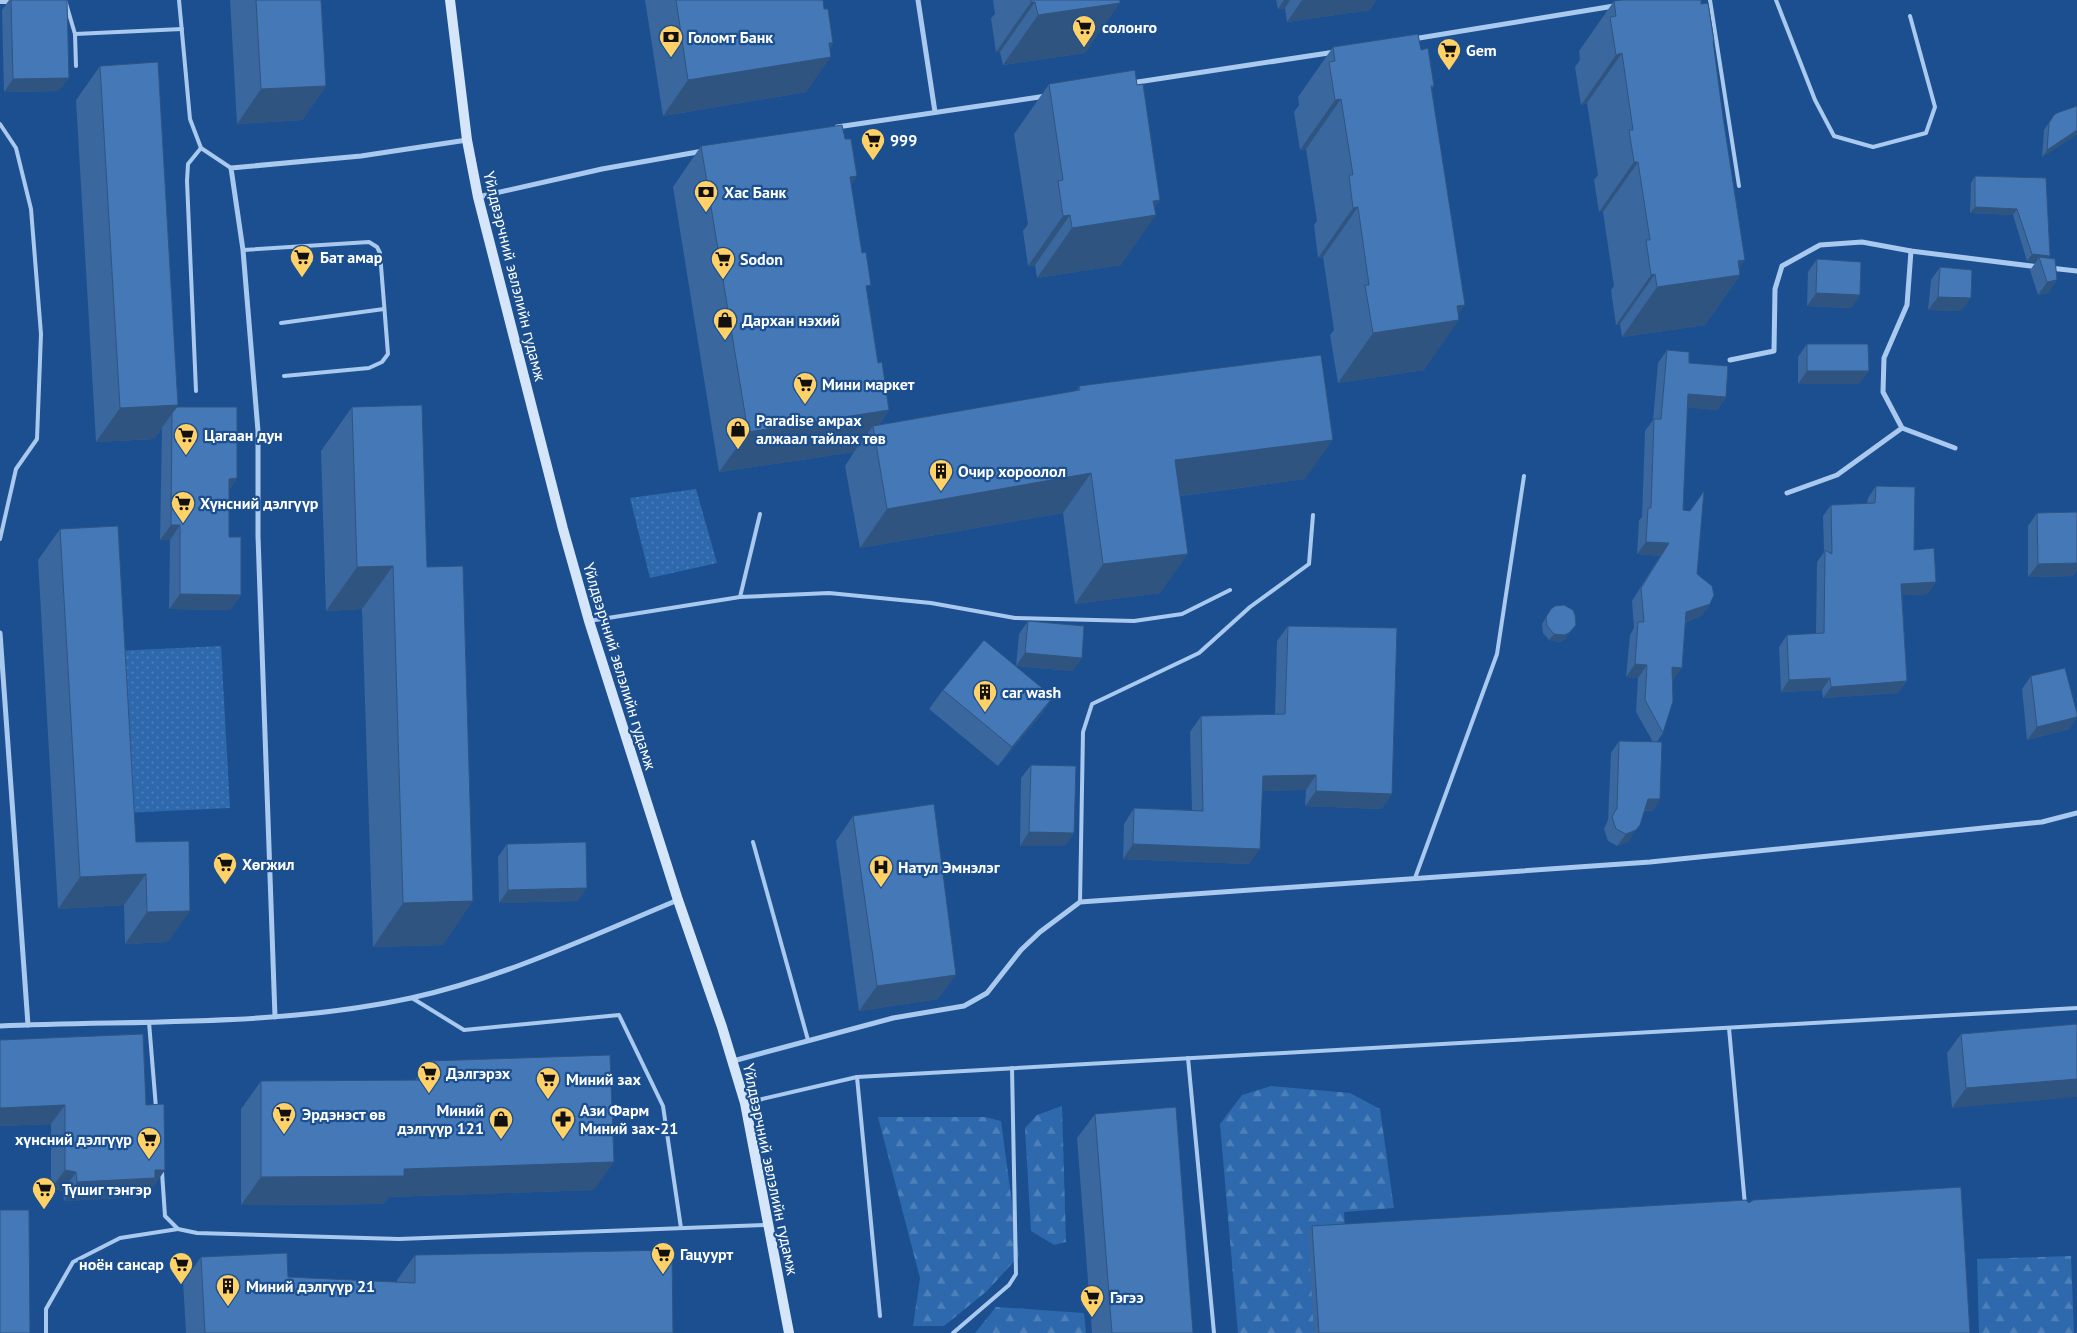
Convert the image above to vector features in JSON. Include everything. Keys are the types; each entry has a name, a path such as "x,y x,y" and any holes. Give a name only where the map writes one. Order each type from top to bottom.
{"main road":[{"name":"Үйлдвэрчний эвлэлийн гудамж","path":"450,0 467,140 478,197 560,520 589,620 745,1103 770,1225 789,1333"}],"street":[{"path":"918,0 935,112"},
{"path":"1410,40 1617,6"},
{"path":"1129,84 1342,51"},
{"path":"831,128 1052,95"},
{"path":"275,1017 258,536 258,431 242,250 231,168 361,156 467,140"},
{"path":"478,197 602,169 707,150"},
{"path":"1730,360 1774,351 1775,289 1782,266 1820,245 1862,242 1912,251 2077,271"},
{"path":"1912,251 1907,305 1884,358 1883,392 1902,428 1955,448"},
{"path":"1787,493 1837,474 1902,428"},
{"path":"0,633 28,1025"},
{"path":"733,1061 893,1018 964,1006 987,993 1021,950 1040,932 1080,902 1659,861 2042,822 2077,813"},
{"path":"0,1026 275,1017 345,1009 412,998 469,982 524,963 678,900"}],"lane":[{"path":"65,0 75,34 76,66"},
{"path":"179,0 190,119 201,148 231,168"},
{"path":"1710,0 1740,186"},
{"path":"1776,0 1815,100 1834,136 1873,147 1926,133 1935,107 1910,16"},
{"path":"0,2 16,1"},
{"path":"75,34 182,29"},
{"path":"0,124 16,148 32,209 41,334 37,439 16,469 0,539"},
{"path":"196,391 187,181 188,164 201,148"},
{"path":"242,250 369,242 377,247 380,253 388,354 382,362 368,368 284,376"},
{"path":"282,323 384,309"},
{"path":"1416,878 1497,654 1524,476"},
{"path":"740,597 760,514"},
{"path":"1080,902 1083,732 1092,704 1199,652 1250,607 1308,564 1313,515"},
{"path":"589,620 740,597 829,593 931,603 1015,618 1134,621 1182,614 1230,590"},
{"path":"753,842 808,1040"},
{"path":"412,998 464,1030 619,1016 664,1106 681,1228"},
{"path":"745,1103 857,1077 2077,1008"},
{"path":"149,1022 156,1110"},
{"path":"1729,1028 1745,1206"},
{"path":"1188,1058 1214,1333"},
{"path":"953,1333 1009,1285 1016,1274 1012,1068"},
{"path":"857,1077 880,1316"},
{"path":"161,1168 165,1216 178,1229"},
{"path":"46,1333 46,1309 73,1262 120,1238 178,1229 197,1233 399,1239 770,1225"}],"green space":[{"path":"696,489 717,563 650,578 630,498"},
{"path":"221,646 230,808 124,813 115,651"},
{"path":"1271,1086 1350,1093 1380,1109 1394,1208 1344,1212 1351,1333 1238,1333 1220,1124 1242,1095"},
{"path":"1062,1106 1066,1242 1054,1245 1031,1231 1025,1128 1037,1115"},
{"path":"878,1117 985,1117 1001,1121 1019,1256 987,1291 944,1326 913,1326 920,1278"},
{"path":"2071,1256 2074,1333 1979,1333 1977,1259"},
{"path":"996,1307 1084,1313 1086,1333 975,1333"}],"building":[{"path":"11,0 67,0 69,78 13,79"},
{"path":"256,0 321,0 326,86 261,89"},
{"path":"676,0 823,0 824,9 828,9 833,43 829,43 831,57 688,80"},
{"path":"1031,0 1120,0 1120,3 1038,15 1035,2 1031,2"},
{"path":"1701,0 1701,4 1708,3 1745,260 1738,261 1740,275 1657,287 1655,274 1651,275 1646,240 1650,240 1638,162 1634,162 1629,130 1633,130 1622,53 1616,55 1610,17 1616,16 1614,1"},
{"path":"1418,34 1421,50 1428,48 1434,86 1431,86 1465,305 1457,306 1459,320 1373,333 1365,285 1369,285 1358,207 1353,208 1349,175 1353,175 1341,99 1335,100 1329,62 1335,61 1333,47"},
{"path":"158,62 178,405 120,408 100,66"},
{"path":"1135,70 1137,85 1143,84 1160,200 1153,201 1156,215 1072,228 1070,215 1063,216 1058,181 1063,180 1049,84"},
{"path":"2077,106 2077,130 2047,150 2049,123 2054,115"},
{"path":"842,125 845,139 851,139 857,176 850,177 862,253 866,252 871,285 866,286 878,363 882,362 889,410 748,432 701,146"},
{"path":"1975,176 2046,178 2050,256 2032,254 2017,209 1975,207"},
{"path":"2039,257 2055,259 2057,280 2047,282"},
{"path":"1817,259 1861,262 1860,295 1816,293"},
{"path":"1940,267 1972,270 1971,298 1938,297"},
{"path":"1807,344 1868,344 1869,371 1807,371"},
{"path":"1667,350 1689,352 1689,363 1728,366 1726,397 1688,394 1683,510 1690,511 1704,491 1697,574 1712,586 1714,595 1710,604 1686,612 1682,668 1672,667 1673,701 1663,733 1645,700 1647,665 1635,664 1638,622 1644,622 1641,588 1669,543 1646,542 1648,508 1651,508 1654,419 1661,419"},
{"path":"1321,355 1333,440 1175,460 1188,554 1103,564 1091,473 887,509 873,426 1080,390 1079,386"},
{"path":"422,405 427,567 463,566 473,901 403,903 393,566 357,567 352,407"},
{"path":"177,407 237,407 237,478 229,479 229,537 241,537 241,595 180,594 180,525 171,525 172,413"},
{"path":"1876,486 1915,487 1914,550 1934,548 1936,582 1901,584 1907,681 1831,687 1830,678 1789,680 1787,635 1824,633 1825,550 1832,554 1831,505 1875,503"},
{"path":"2077,512 2077,563 2038,564 2037,513"},
{"path":"118,526 136,842 189,841 190,911 147,912 146,874 80,877 60,529"},
{"path":"1564,605 1573,610 1576,625 1569,633 1564,635 1554,634 1547,626 1546,617 1555,606"},
{"path":"1028,621 1084,626 1082,658 1025,653"},
{"path":"1288,626 1397,628 1392,794 1316,791 1316,775 1263,776 1260,849 1133,844 1134,808 1203,811 1201,716 1285,714"},
{"name":"car wash","path":"984,640 1053,697 1012,747 943,690"},
{"path":"2065,668 2077,717 2037,727 2031,676"},
{"path":"1619,741 1662,742 1660,799 1648,799 1640,825 1636,830 1626,834 1616,829 1612,817 1617,808"},
{"path":"1031,765 1076,766 1074,833 1029,832"},
{"name":"Натул Эмнэлэг","path":"934,804 956,975 877,986 853,816"},
{"path":"586,842 587,888 508,890 507,844"},
{"path":"2077,1024 2077,1079 1966,1088 1961,1034"},
{"path":"143,1034 146,1105 164,1104 165,1170 155,1170 155,1178 77,1182 76,1172 65,1170 65,1105 0,1108 0,1040"},
{"path":"610,1055 614,1162 404,1169 404,1176 261,1177 261,1081 429,1080 429,1061"},
{"path":"1176,1107 1193,1333 1112,1333 1095,1114"},
{"path":"1961,1187 1970,1333 1319,1333 1312,1226 1746,1200 1749,1203 1753,1200"},
{"path":"0,1210 29,1210 30,1333 0,1333"},
{"path":"672,1250 673,1333 205,1333 201,1257 287,1253 288,1277 415,1283 415,1255"}],"place":[{"name":"солонго","path":"1084,48"},
{"name":"Голомт Банк","path":"671,58"},
{"name":"Gem","path":"1449,71"},
{"name":"999","path":"873,161"},
{"name":"Хас Банк","path":"706,213"},
{"name":"Бат амар","path":"302,278"},
{"name":"Sodon","path":"723,280"},
{"name":"Дархан нэхий","path":"725,341"},
{"name":"Мини маркет","path":"805,405"},
{"name":"Paradise амрах алжаал тайлах төв","path":"738,450"},
{"name":"Цагаан дун","path":"186,456"},
{"name":"Очир хороолол","path":"941,492"},
{"name":"Хүнсний дэлгүүр","path":"183,524"},
{"name":"car wash","path":"985,713"},
{"name":"Хөгжил","path":"225,885"},
{"name":"Натул Эмнэлэг","path":"881,888"},
{"name":"Дэлгэрэх","path":"429,1094"},
{"name":"Миний зах","path":"548,1100"},
{"name":"Эрдэнэст өв","path":"284,1135"},
{"name":"Миний дэлгүүр 121","path":"501,1140"},
{"name":"Ази Фарм Миний зах-21","path":"563,1140"},
{"name":"хүнсний дэлгүүр","path":"149,1160"},
{"name":"Түшиг тэнгэр","path":"44,1210"},
{"name":"Гацуурт","path":"663,1275"},
{"name":"ноён сансар","path":"181,1285"},
{"name":"Миний дэлгүүр 21","path":"228,1307"},
{"name":"Гэгээ","path":"1092,1318"}]}
